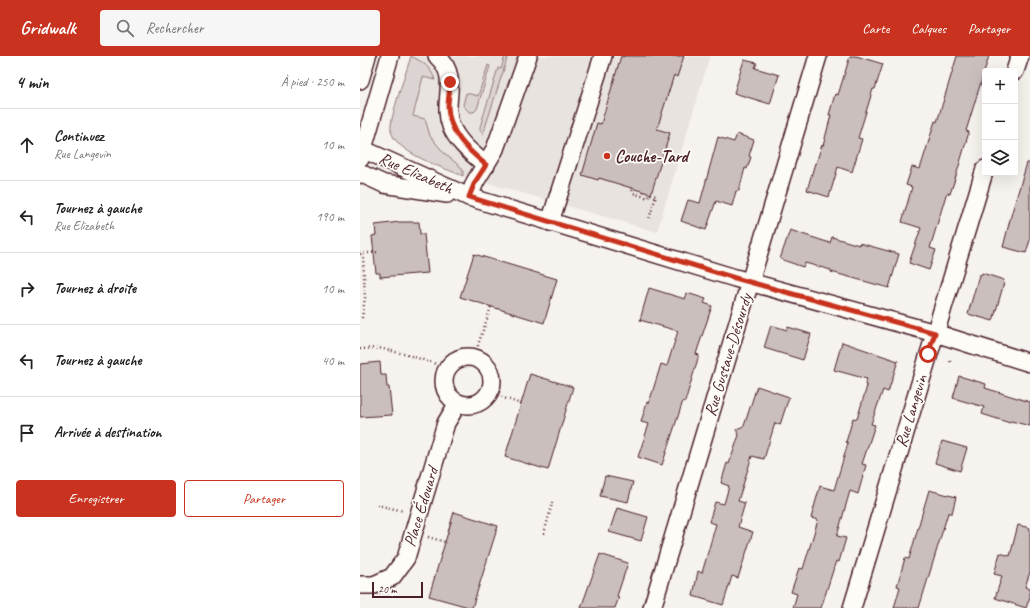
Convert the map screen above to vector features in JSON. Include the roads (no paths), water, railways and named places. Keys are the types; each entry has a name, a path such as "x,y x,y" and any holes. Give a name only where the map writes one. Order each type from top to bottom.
{"street":[{"path":"360,80 367,56"},
{"path":"361,152 390,56"},
{"path":"437,56 442,60 449,74 450,82 448,108 451,126 461,142 486,165"},
{"path":"469,197 475,182 495,149 528,56"},
{"path":"550,222 603,56"},
{"name":"Rue Gustave-Désourdy","path":"652,608 818,56"},
{"path":"1016,68 1020,56"},
{"name":"Rue Elizabeth","path":"361,152 469,197 750,282 935,333 1030,364"},
{"name":"Rue Elizabeth","path":"360,174 384,184 469,197"},
{"name":"Rue Langevin","path":"852,608 983,176"},
{"path":"460,358 477,358 483,361 490,369 493,383 491,391 481,402 473,405 458,404 447,393 444,384 444,376 453,362 460,358"},
{"name":"Place Édouard","path":"360,585 374,585 392,577 406,558 446,423 458,404"}],"place":[{"name":"Couche-Tard","path":"607,156"}]}
